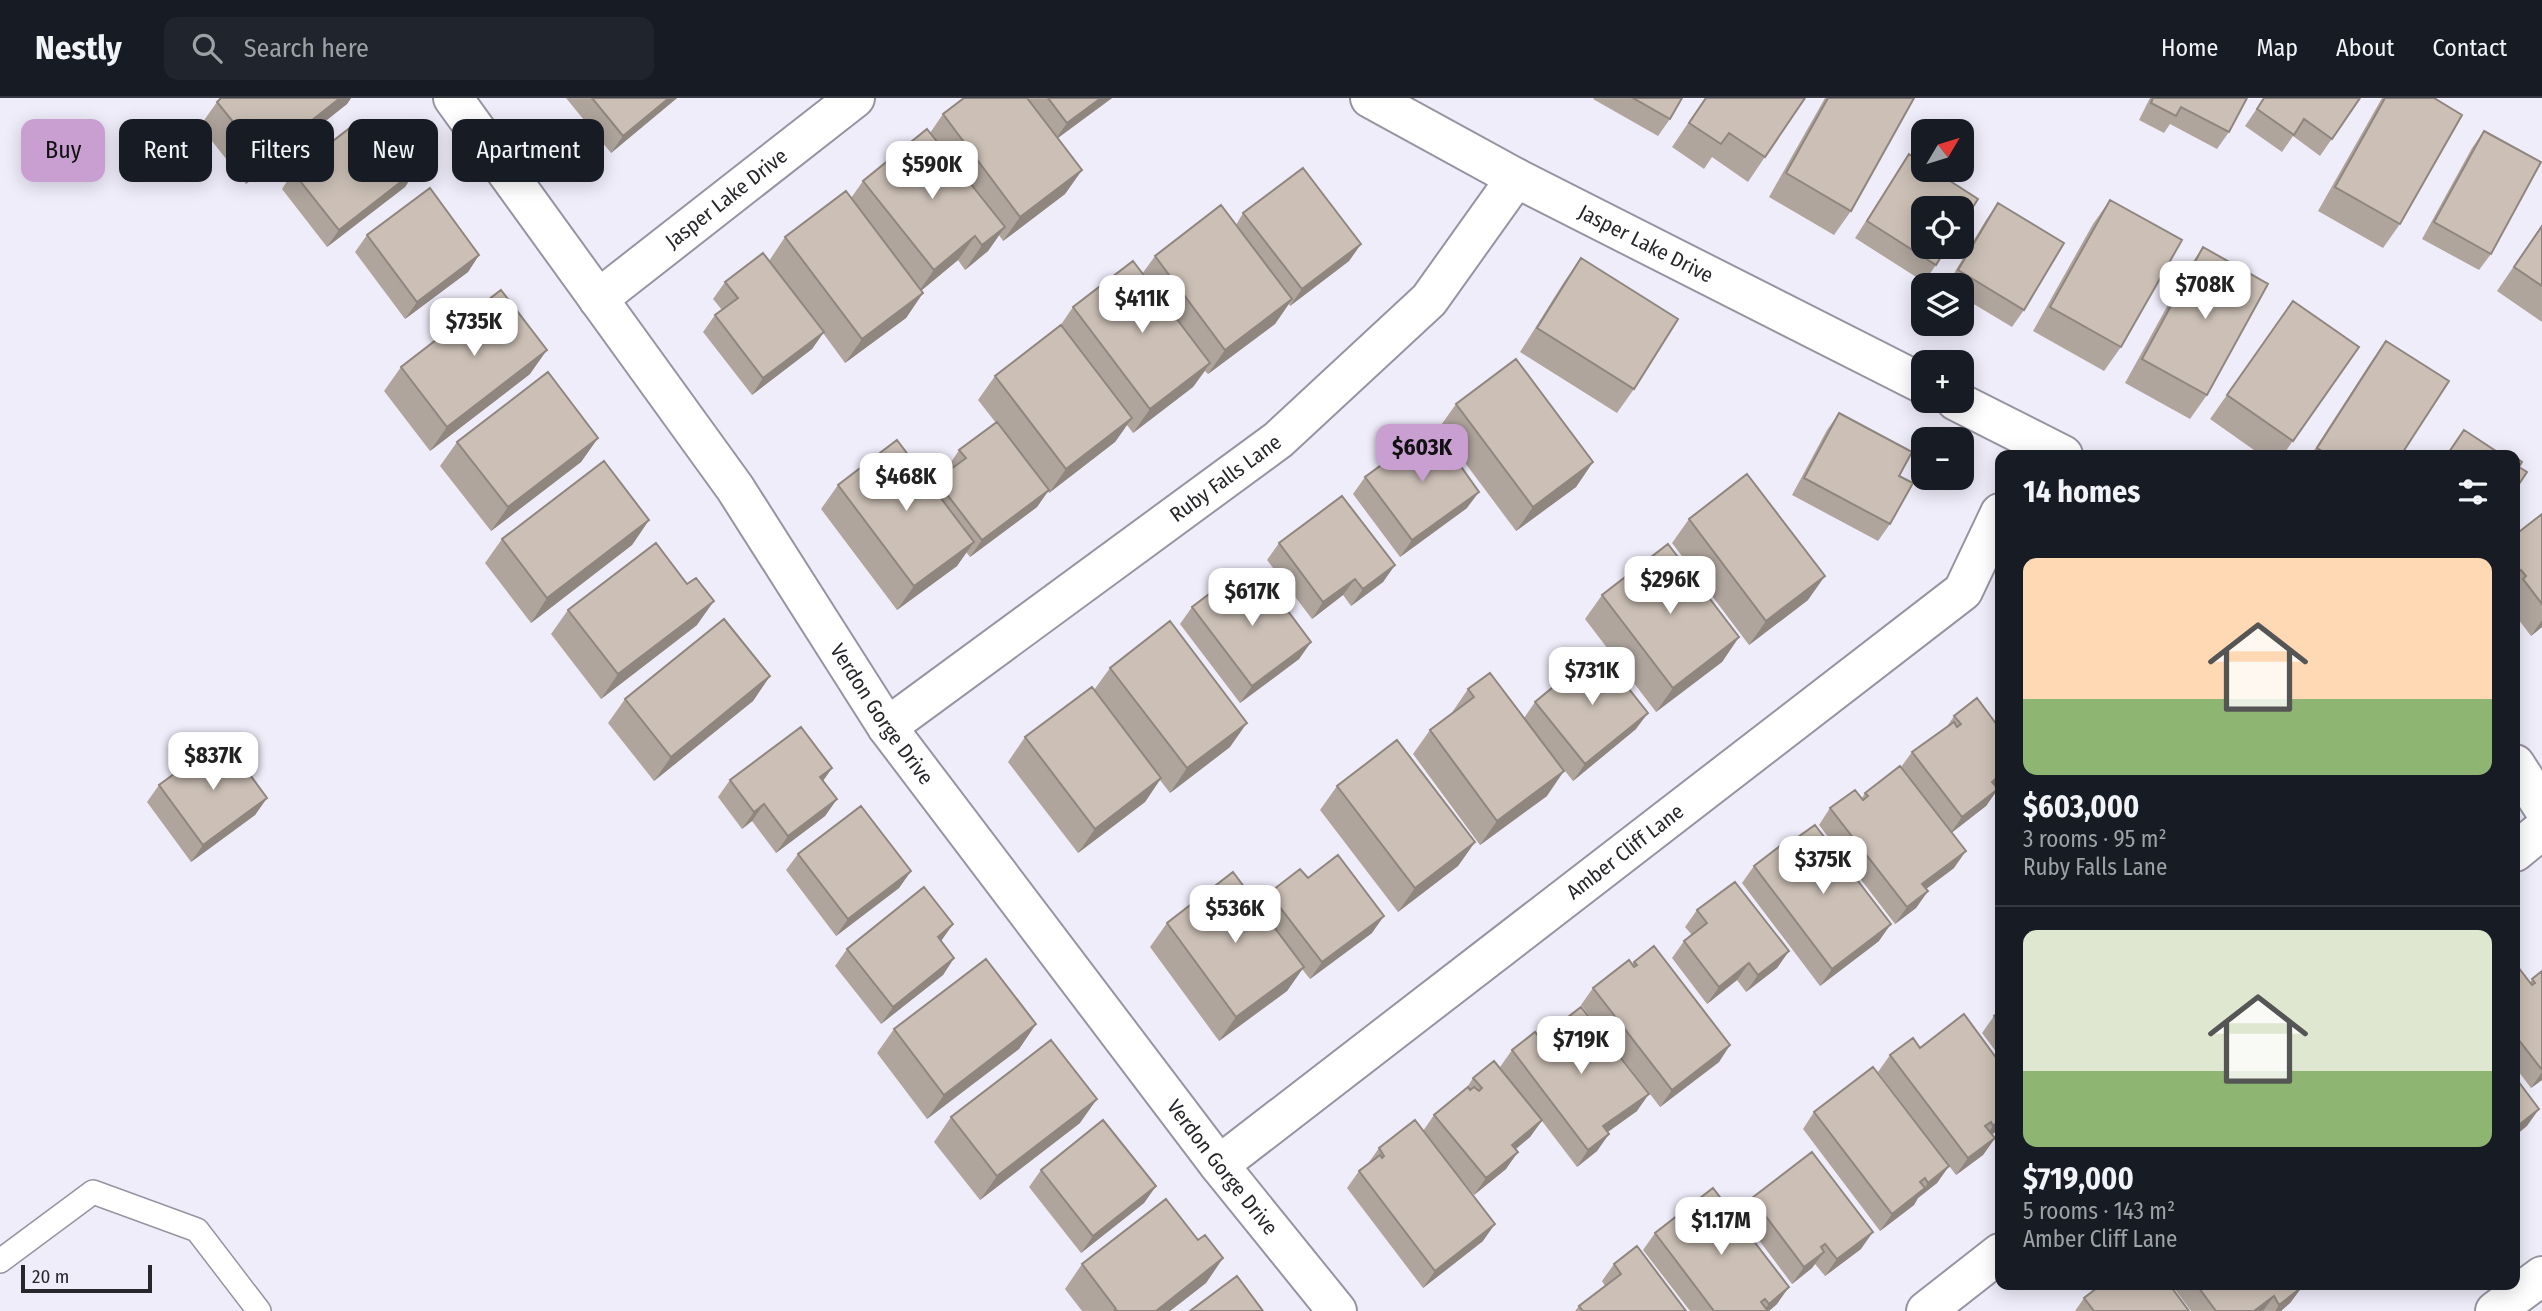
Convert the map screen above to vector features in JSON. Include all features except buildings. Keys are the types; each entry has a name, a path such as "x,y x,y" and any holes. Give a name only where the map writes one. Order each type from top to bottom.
{"street":[{"name":"Verdon Gorge Drive","path":"453,98 735,488 887,727 1219,1164 1337,1311"},
{"name":"Jasper Lake Drive","path":"598,299 855,98"},
{"name":"Jasper Lake Drive","path":"1370,98 1516,178 1911,378"},
{"name":"Ruby Falls Lane","path":"887,727 1278,440 1429,300 1516,178"},
{"path":"1974,411 2042,450"},
{"name":"Amber Cliff Lane","path":"1219,1164 1963,591 1995,524"},
{"path":"2520,772 2542,806"},
{"path":"2520,848 2542,830"},
{"path":"1926,1311 1995,1257"},
{"path":"2496,1311 2542,1276"}],"lane":[{"path":"0,1261 93,1192 197,1230 259,1311"}]}
